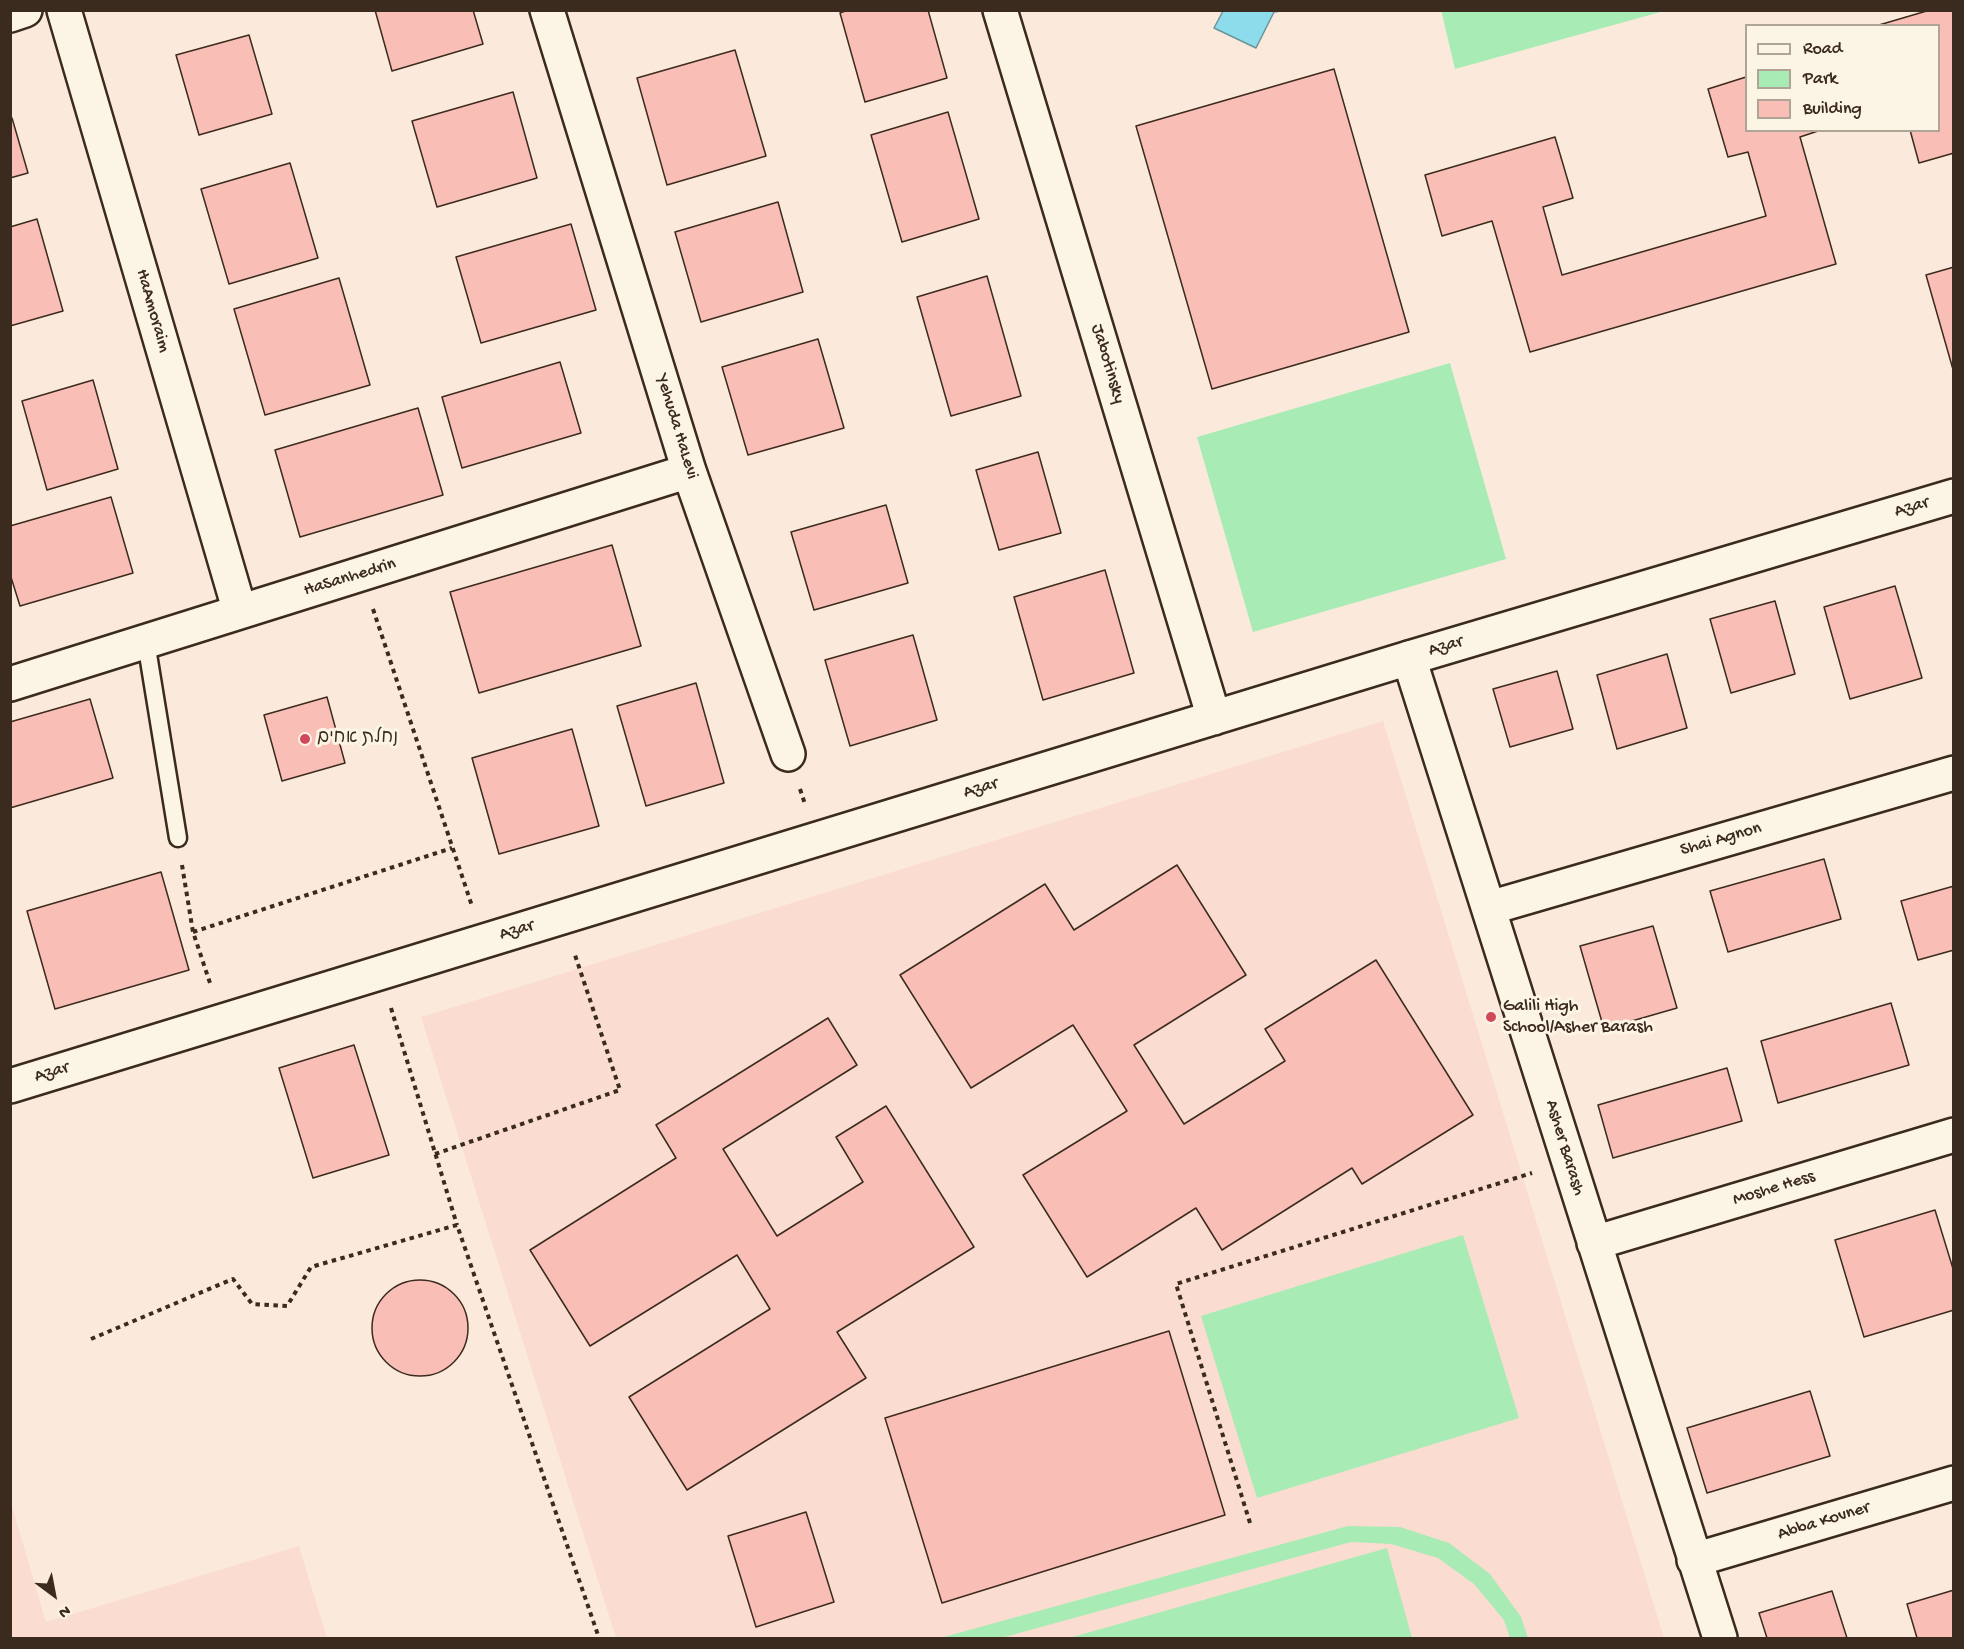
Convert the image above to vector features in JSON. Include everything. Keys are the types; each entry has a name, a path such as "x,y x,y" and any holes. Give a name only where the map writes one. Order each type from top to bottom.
{"street":[{"path":"10,15 24,10"},
{"name":"HaAmoraim","path":"63,10 240,612"},
{"name":"Yehuda HaLevi","path":"547,10 689,471 788,754"},
{"name":"Jabotinsky","path":"1000,10 1214,718"},
{"name":"HaSanhedrin","path":"10,684 689,471"},
{"name":"Azar","path":"10,1086 1409,657 1953,496"},
{"name":"Asher Barash","path":"1409,657 1720,1638"},
{"name":"Shai Agnon","path":"1488,908 1953,773"},
{"name":"Moshe Hess","path":"1594,1244 1953,1135"},
{"name":"Abba Kovner","path":"1694,1560 1953,1483"}],"lane":[{"path":"146,642 178,838"}],"path":[{"path":"361,574 483,941"},
{"path":"788,754 818,839"},
{"path":"178,838 193,932 206,972"},
{"path":"193,932 452,848"},
{"path":"380,973 457,1225 599,1638"},
{"path":"435,1154 620,1090 586,989"},
{"path":"1250,1523 1176,1284 1568,1161"},
{"path":"91,1339 233,1279 252,1304 287,1306 311,1268 457,1225"}],"shaded area":[{"path":"1383,721 1664,1638 616,1638 421,1017"},
{"path":"11,1503 46,1622 299,1546 327,1638 11,1638"}],"green space":[{"path":"1441,10 1664,10 1664,11 1455,69"},
{"path":"1450,363 1506,559 1253,632 1197,437"},
{"path":"1463,1235 1519,1418 1257,1498 1201,1316"},
{"path":"1348,1526 1400,1527 1449,1543 1490,1574 1521,1617 1528,1638 1510,1638 1504,1620 1474,1584 1438,1558 1391,1544 1351,1542 1001,1638 940,1638"},
{"path":"1387,1548 1412,1638 1069,1638"}],"water":[{"path":"1223,10 1281,11 1274,12 1256,48 1214,28"}],"building":[{"path":"375,10 473,10 483,44 392,71"},
{"path":"848,10 928,10 947,78 865,102 840,13"},
{"path":"1930,10 1954,10 1954,153 1919,163 1911,132 1940,132 1940,24 1882,24"},
{"path":"249,35 272,114 199,135 176,55"},
{"path":"735,50 766,156 667,185 637,78"},
{"path":"1334,69 1409,332 1212,389 1136,126"},
{"path":"1745,77 1745,132 1815,132 1800,137 1836,264 1530,352 1492,221 1442,236 1425,175 1555,137 1573,198 1543,207 1562,275 1766,216 1748,152 1728,157 1708,89"},
{"path":"513,92 537,178 437,207 412,121"},
{"path":"948,112 979,219 902,242 871,135"},
{"path":"12,118 28,173 10,178 10,119"},
{"path":"290,163 318,258 229,284 201,189"},
{"path":"778,202 803,292 701,322 675,232"},
{"path":"37,219 63,311 10,326 10,227"},
{"path":"571,224 596,310 481,343 456,257"},
{"path":"1954,267 1954,373 1926,275"},
{"path":"987,276 1021,396 951,416 917,297"},
{"path":"339,278 370,385 265,415 234,309"},
{"path":"818,339 844,428 748,455 722,367"},
{"path":"560,362 581,433 462,468 442,397"},
{"path":"93,380 118,469 47,490 22,401"},
{"path":"418,408 443,495 300,537 275,450"},
{"path":"1038,452 1061,533 999,550 976,470"},
{"path":"111,497 133,573 20,606 10,574 10,526"},
{"path":"886,505 908,583 814,610 791,532"},
{"path":"612,545 641,646 479,693 450,592"},
{"path":"1105,570 1134,673 1043,700 1014,597"},
{"path":"1895,586 1922,678 1850,699 1824,607"},
{"path":"1775,601 1795,674 1731,693 1710,619"},
{"path":"913,635 937,720 850,746 825,660"},
{"path":"1667,654 1687,728 1617,749 1597,675"},
{"path":"1557,671 1573,729 1510,747 1493,689"},
{"path":"696,683 724,783 646,806 617,706"},
{"name":"נחלת אחים","path":"327,697 345,763 282,781 264,715"},
{"path":"90,699 113,778 10,808 10,722"},
{"path":"572,729 599,826 499,854 472,758"},
{"path":"1824,859 1841,919 1728,952 1710,891"},
{"path":"1177,865 1246,975 1134,1045 1184,1124 1285,1061 1265,1029 1376,960 1473,1115 1362,1184 1352,1168 1222,1250 1196,1208 1087,1277 1023,1175 1127,1111 1073,1025 971,1088 900,975 1045,884 1074,930"},
{"path":"161,872 189,970 55,1009 27,911"},
{"path":"1954,886 1954,950 1918,960 1901,901"},
{"path":"1653,926 1677,1008 1604,1029 1580,946"},
{"path":"1891,1003 1909,1065 1778,1103 1761,1041"},
{"path":"828,1018 857,1065 723,1149 777,1236 863,1182 836,1137 886,1106 974,1247 837,1332 866,1378 687,1490 629,1397 770,1309 737,1255 590,1346 530,1250 676,1158 656,1125"},
{"path":"354,1045 389,1155 313,1178 279,1068"},
{"path":"1727,1068 1742,1121 1613,1158 1598,1105"},
{"path":"1935,1210 1954,1272 1954,1310 1864,1337 1835,1240"},
{"path":"420,1280 439,1283 454,1294 465,1309 468,1328 465,1347 454,1362 439,1373 420,1376 401,1373 386,1362 375,1347 372,1328 375,1309 386,1294 401,1283"},
{"path":"1169,1331 1225,1515 942,1603 885,1418"},
{"path":"1810,1391 1830,1456 1707,1493 1687,1428"},
{"path":"806,1512 834,1602 756,1627 728,1536"},
{"path":"1954,1590 1954,1638 1917,1638 1907,1604"},
{"path":"1832,1591 1847,1638 1767,1638 1759,1613"}],"place":[{"name":"נחלת אחים","path":"305,739"},
{"name":"Galili High School/Asher Barash","path":"1491,1017"}]}
